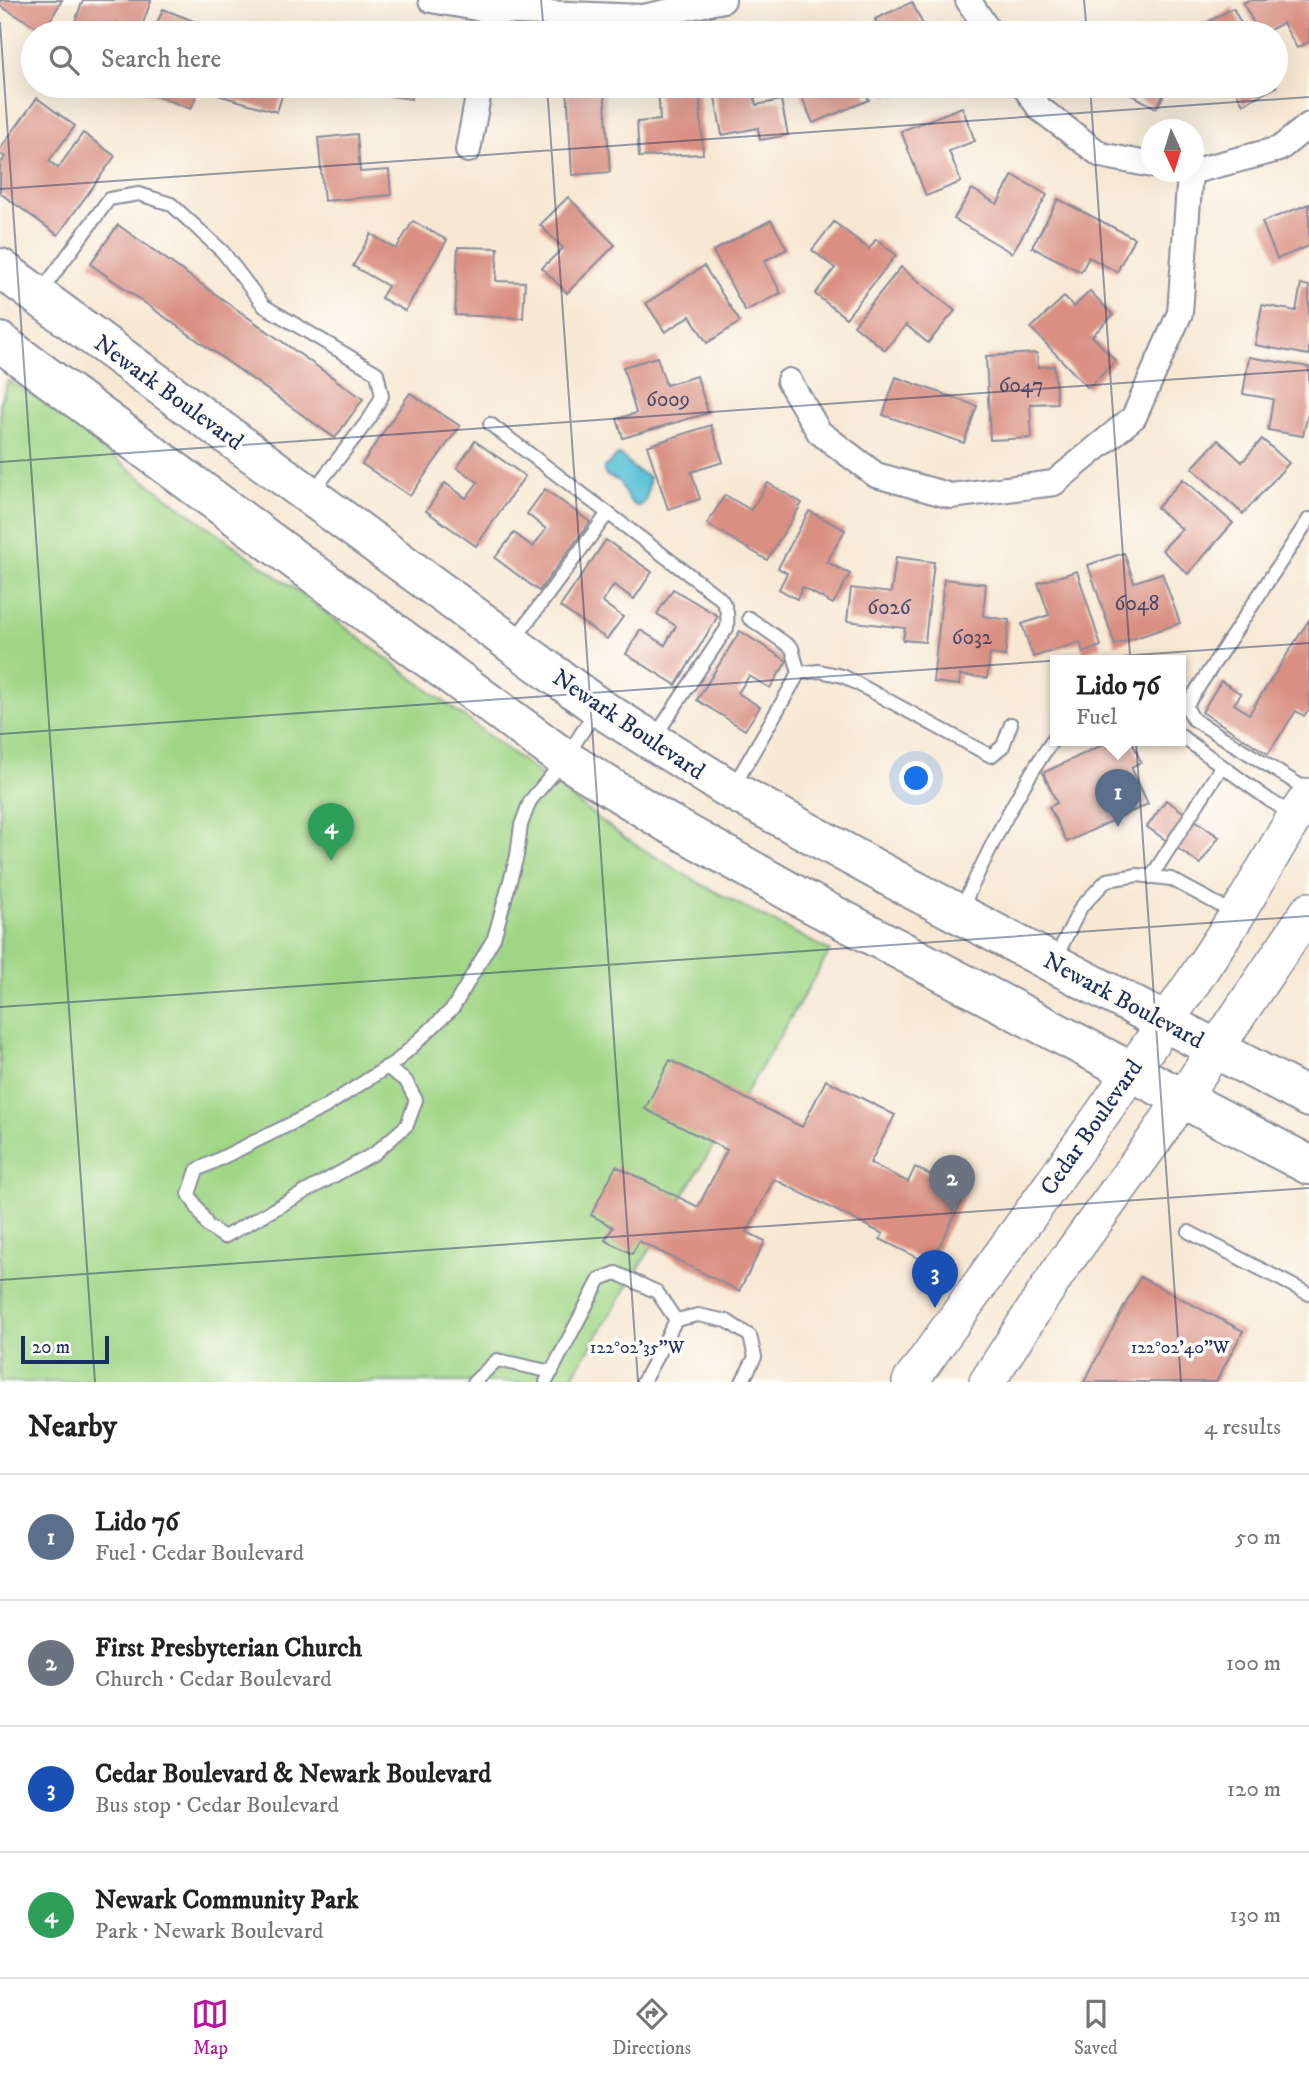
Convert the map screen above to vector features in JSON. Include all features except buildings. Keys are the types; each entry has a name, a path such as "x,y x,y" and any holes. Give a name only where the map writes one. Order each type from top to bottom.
{"main road":[{"name":"Newark Boulevard","path":"0,268 598,707 731,790 1309,1098"},
{"path":"0,342 565,759 666,822 803,899 1309,1165"},
{"name":"Cedar Boulevard","path":"910,1382 1165,1023 1237,915 1304,801"},
{"path":"987,1382 1061,1268 1155,1139 1309,909"}],"street":[{"path":"431,0 489,21"},
{"path":"522,21 643,17 723,0"},
{"path":"968,0 982,21"},
{"path":"468,150 478,98"},
{"path":"1032,98 1040,109 1101,155 1141,163"},
{"path":"1204,169 1279,149 1309,125"},
{"path":"789,381 819,432 876,475 951,496 1054,483 1134,417 1180,313 1190,182"}],"lane":[{"path":"38,296 109,199 139,194 171,204 223,252 264,306 377,373 382,396 370,418 310,495"},
{"path":"490,424 720,597 726,606 727,628 652,741"},
{"path":"512,643 608,513"},
{"path":"1304,801 1193,719 1186,706 1309,519"},
{"path":"731,790 799,673 792,648 749,618"},
{"path":"799,673 819,671 843,676 991,756 1003,746 1011,723"},
{"path":"386,1067 406,1081 416,1100 407,1125 375,1153 224,1237 208,1226 189,1194 197,1170 325,1107 398,1059 453,1008 494,938 517,856 521,825 530,801 565,759 598,707"},
{"path":"1186,740 1269,800 1304,801"},
{"path":"960,913 1035,765 1050,744"},
{"path":"1151,877 1222,766"},
{"path":"1053,963 1081,907 1107,880 1138,875 1171,879 1237,915"},
{"path":"1189,1232 1309,1294"},
{"path":"474,1382 497,1360 549,1377 600,1279 616,1273 657,1292 676,1320"},
{"path":"643,1382 676,1320 698,1315 727,1321 750,1336 755,1357 742,1382"}],"green space":[{"path":"8,381 35,396 623,837 702,885 830,951 569,1382 0,1382 0,404"}],"water":[{"path":"618,455 634,469 649,477 646,499 640,506 629,500 619,481 605,474 604,468"}],"place":[{"name":"Lido 76","path":"1118,827"},
{"name":"Newark Community Park","path":"331,861"},
{"name":"First Presbyterian Church","path":"952,1213"},
{"name":"Cedar Boulevard & Newark Boulevard","path":"935,1308"}]}
